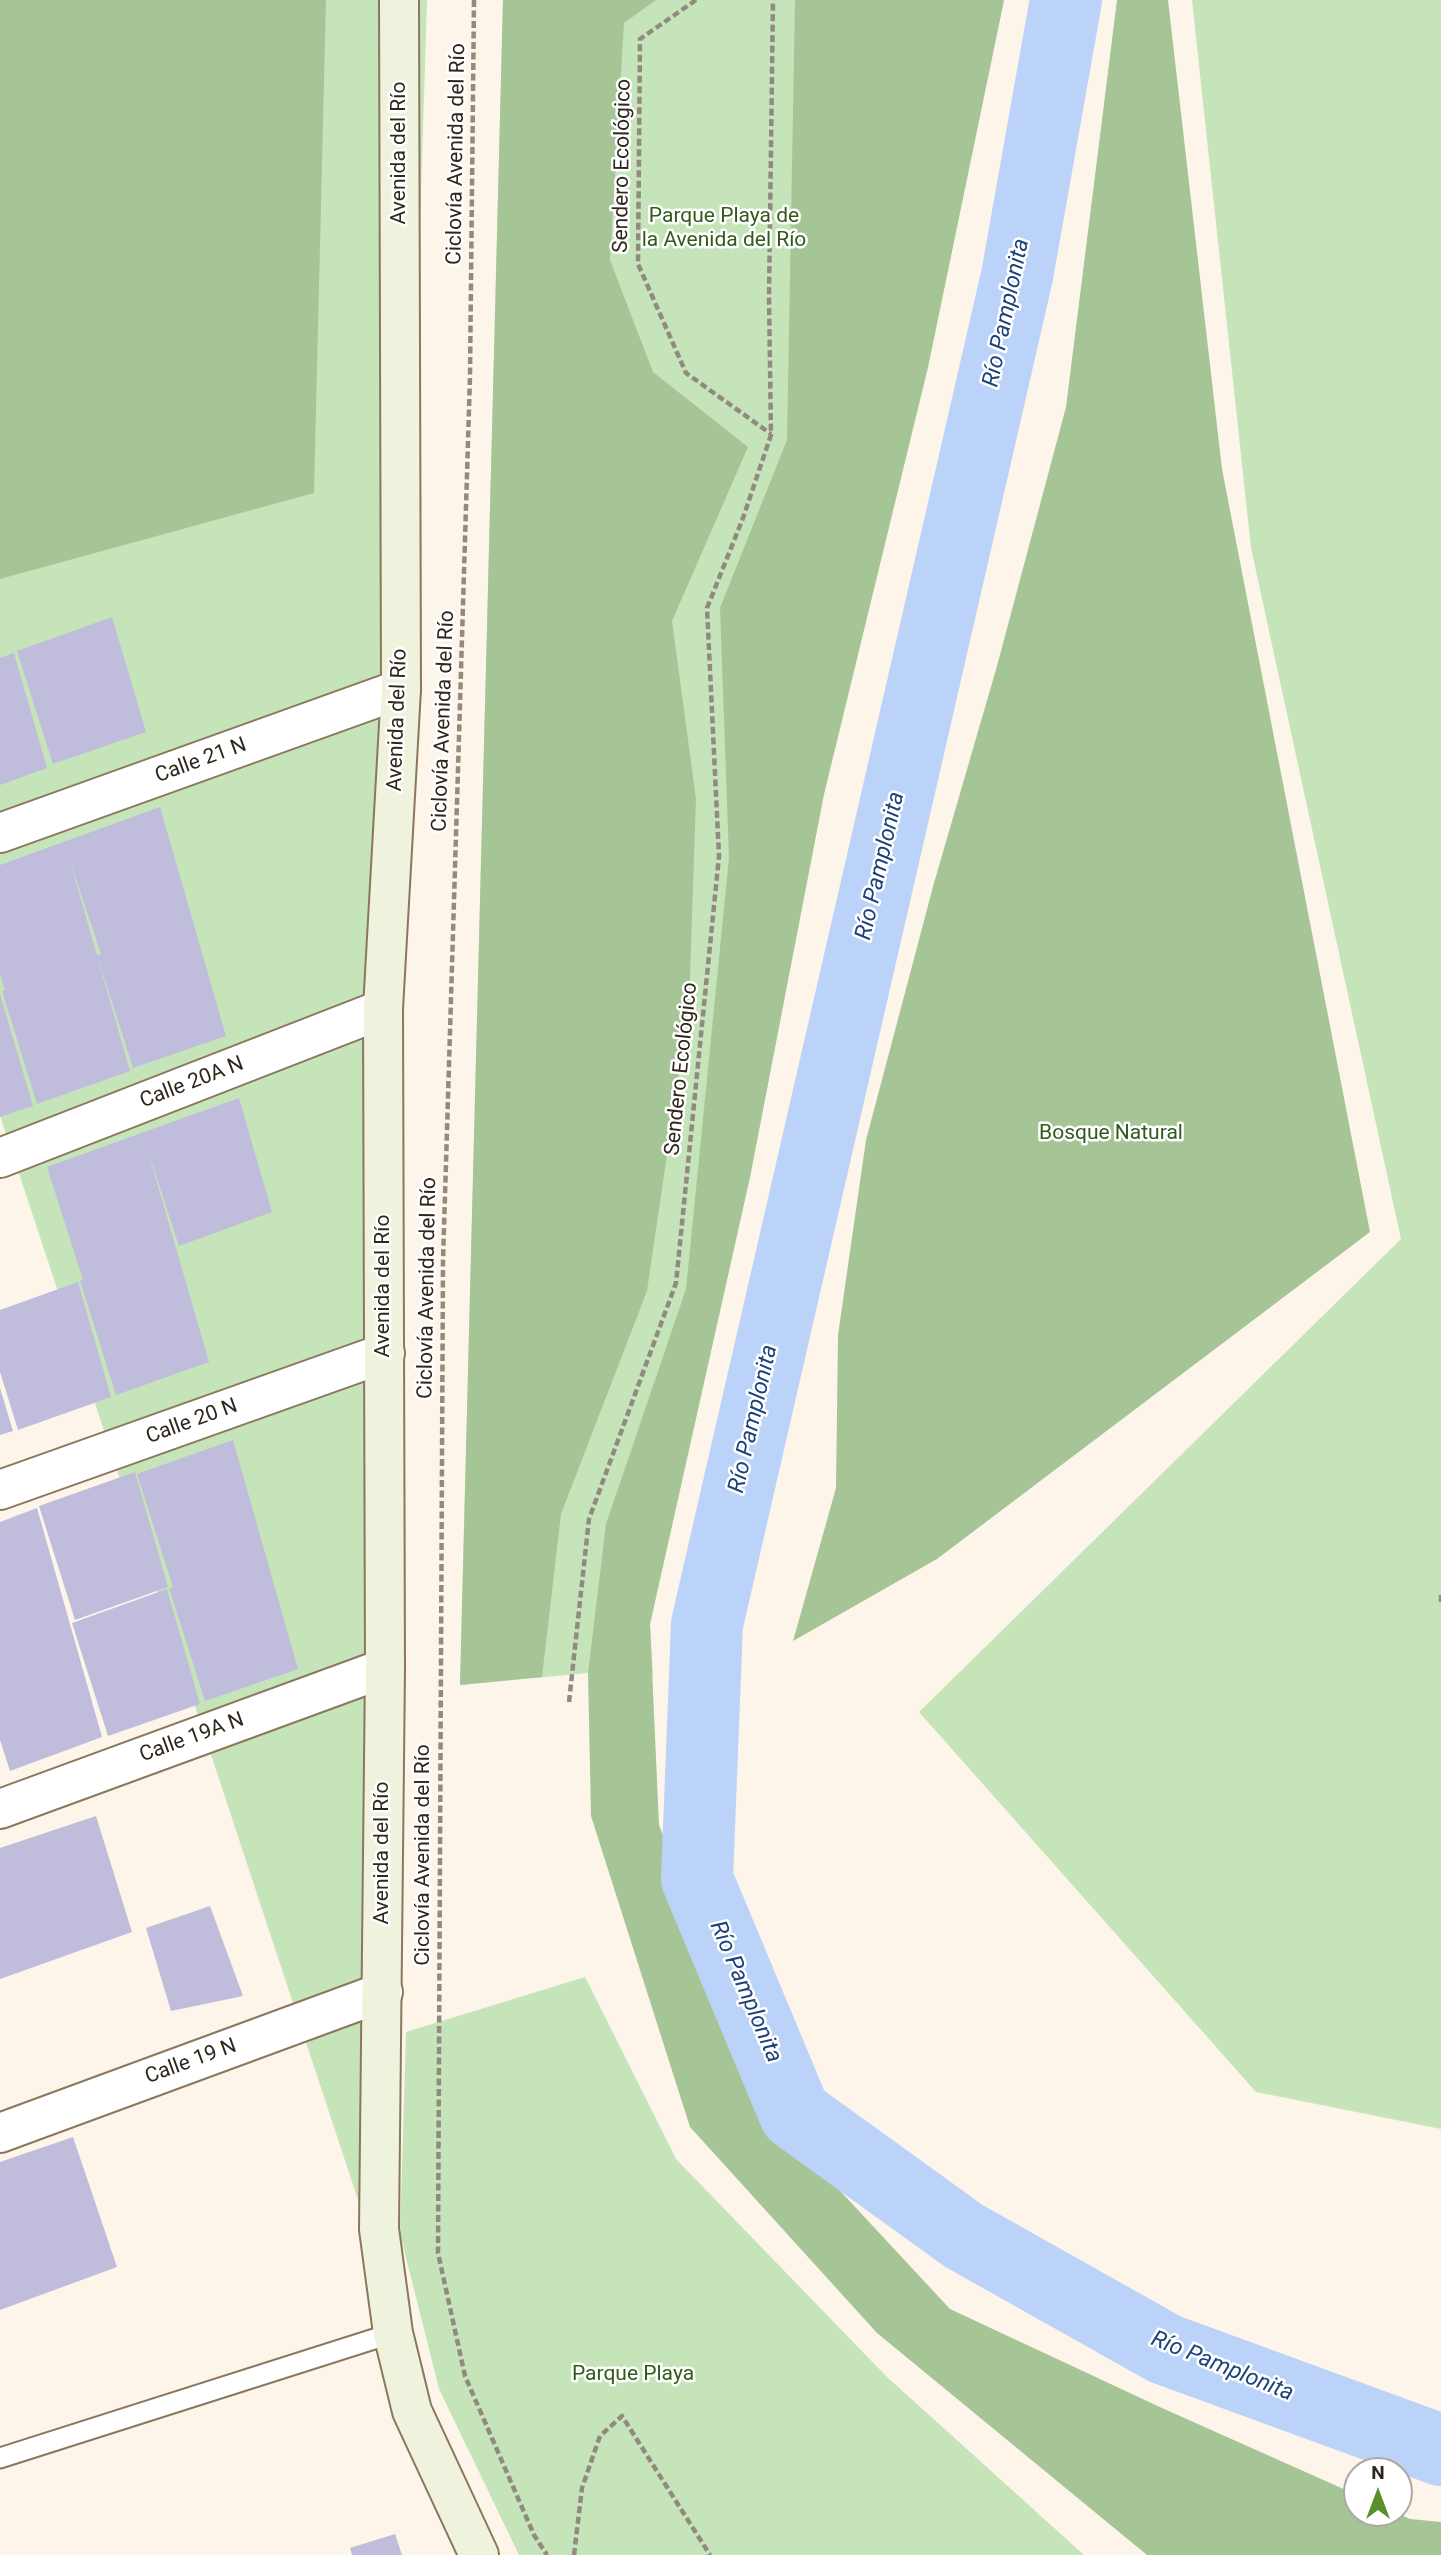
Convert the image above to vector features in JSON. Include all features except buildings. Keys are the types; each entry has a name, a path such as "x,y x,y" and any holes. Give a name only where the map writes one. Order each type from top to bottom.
{"main road":[{"name":"Avenida del Río","path":"399,0 401,690 383,1009 385,1668 379,2229 393,2333 412,2412 479,2555"}],"street":[{"name":"Calle 21 N","path":"0,833 401,690"},
{"name":"Calle 20A N","path":"0,1158 383,1009"},
{"name":"Calle 20 N","path":"0,1490 385,1353"},
{"name":"Calle 19A N","path":"0,1809 385,1668"},
{"name":"Calle 19 N","path":"0,2133 383,1992"}],"lane":[{"path":"0,2458 393,2333"}],"path":[{"name":"Ciclovía Avenida del Río","path":"474,0 470,376 443,1261 438,2253 465,2376 534,2535 547,2555"},
{"name":"Sendero Ecológico","path":"696,0 640,39 638,264 686,373 771,435"},
{"name":"Sendero Ecológico","path":"569,1702 589,1519 676,1283 719,856 707,608 743,518 771,435 769,296 773,0"},
{"path":"1441,1595 1441,1605"},
{"path":"574,2555 582,2488 600,2436 622,2416 710,2555"}],"green space":[{"path":"0,0 427,0 365,1991 364,2218 0,1116"},
{"path":"0,0 326,0 314,493 0,579"},
{"name":"Parque Playa de la Avenida del Río","path":"503,0 1004,0 928,367 824,794 750,1177 650,1624 653,1676 588,1673 460,1685"},
{"path":"503,0 656,0 624,23 610,260 653,372 748,447 672,621 696,799 689,1005 647,1291 561,1514 542,1677 460,1685"},
{"path":"795,0 1004,0 928,367 824,794 750,1177 650,1624 659,1825 777,2123 950,2309 1343,2489 1343,2527 1413,2527 1413,2519 1441,2522 1441,2555 1147,2555 877,2333 690,2127 591,1816 588,1673 606,1524 686,1289 729,858 720,608 787,440"},
{"name":"Bosque Natural","path":"1117,0 1168,0 1222,469 1370,1232 937,1559 793,1641 836,1488 838,1335 866,1140 1066,407"},
{"path":"1192,0 1441,0 1441,2129 1256,2092 919,1712 1401,1239 1251,548"},
{"name":"Parque Playa","path":"585,1977 676,2159 886,2376 1084,2555 519,2555 439,2389 400,2234 406,2032"}],"waterway":[{"name":"Río Pamplonita","path":"1066,0 1017,276 707,1624 697,1879 795,2114 964,2236 1165,2349 1441,2450"}]}
